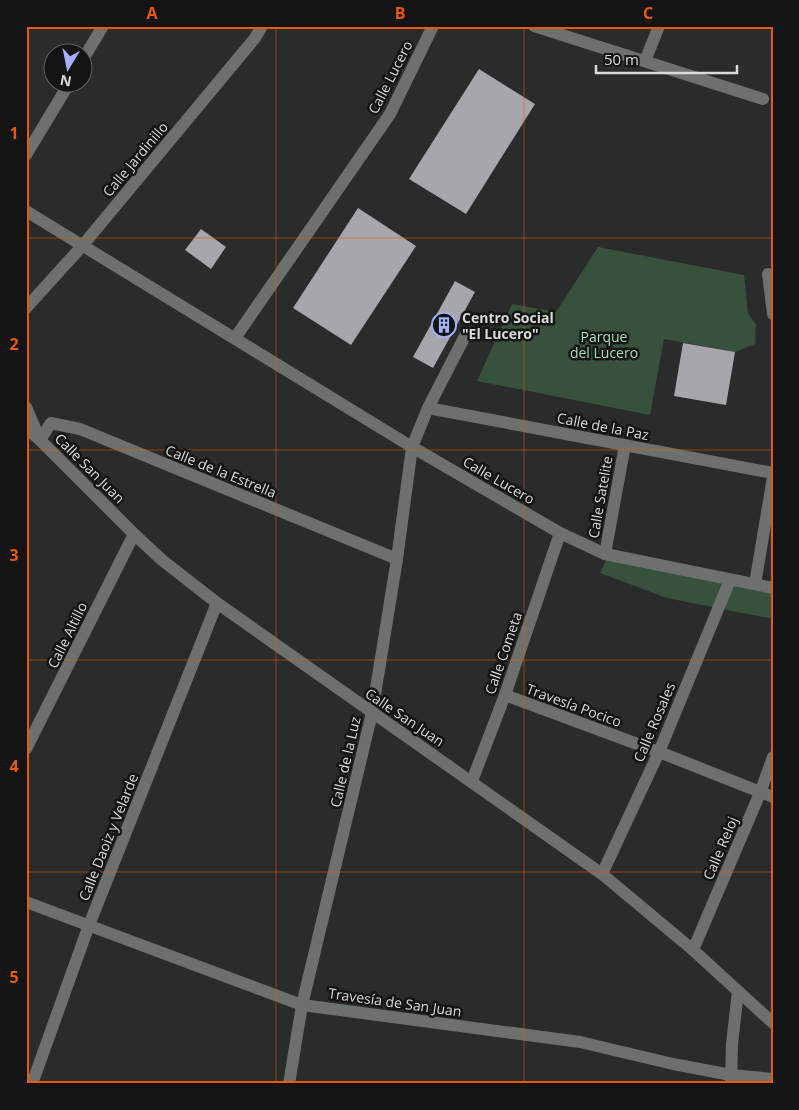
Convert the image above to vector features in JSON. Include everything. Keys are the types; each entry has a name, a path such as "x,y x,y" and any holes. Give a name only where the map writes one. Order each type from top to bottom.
{"street":[{"path":"92,45 104,26"},
{"name":"Calle Jardinillo","path":"26,308 83,245 255,38 262,26"},
{"name":"Calle Lucero","path":"235,338 390,114 433,26"},
{"path":"534,26 763,99"},
{"path":"645,61 659,26"},
{"path":"26,155 64,92"},
{"name":"Calle Lucero","path":"26,211 412,447 560,533 605,554 773,588"},
{"path":"768,274 773,314"},
{"name":"Calle de la Luz","path":"289,1084 302,1005 372,713 397,560 412,447 428,408 465,336"},
{"path":"26,407 40,440"},
{"name":"Calle de la Paz","path":"428,408 773,473"},
{"name":"Calle de la Estrella","path":"40,440 51,423 80,429 397,560"},
{"name":"Calle San Juan","path":"26,428 162,560 217,603 602,874 693,950 773,1023"},
{"name":"Calle Satelite","path":"605,554 624,445"},
{"path":"755,584 773,477"},
{"name":"Calle Cometa","path":"472,781 505,696 560,533"},
{"name":"Calle Altillo","path":"26,749 134,534"},
{"name":"Calle Rosales","path":"602,874 659,752 730,580"},
{"name":"Calle Daoiz y Velarde","path":"32,1084 88,925 217,603"},
{"name":"Travesía Pocico","path":"505,696 659,752 773,797"},
{"name":"Calle Reloj","path":"693,950 773,757"},
{"name":"Travesía de San Juan","path":"26,902 302,1005 580,1042 731,1079 773,1079"},
{"path":"731,1079 738,991"}],"green space":[{"name":"Parque del Lucero","path":"598,247 744,275 748,313 756,325 755,344 735,352 664,339 650,415 477,381 512,304 556,312"},
{"path":"610,552 773,582 773,619 667,598 600,573"}],"building":[{"path":"479,69 535,104 466,214 409,179"},
{"path":"358,208 416,246 351,345 293,308"},
{"path":"201,229 226,247 211,269 185,250"},
{"name":"Centro Social \"El Lucero\"","path":"455,281 475,292 433,368 413,357"},
{"path":"683,343 735,352 726,405 674,396"}],"place":[{"name":"Centro Social \"El Lucero\"","path":"444,325"}]}
